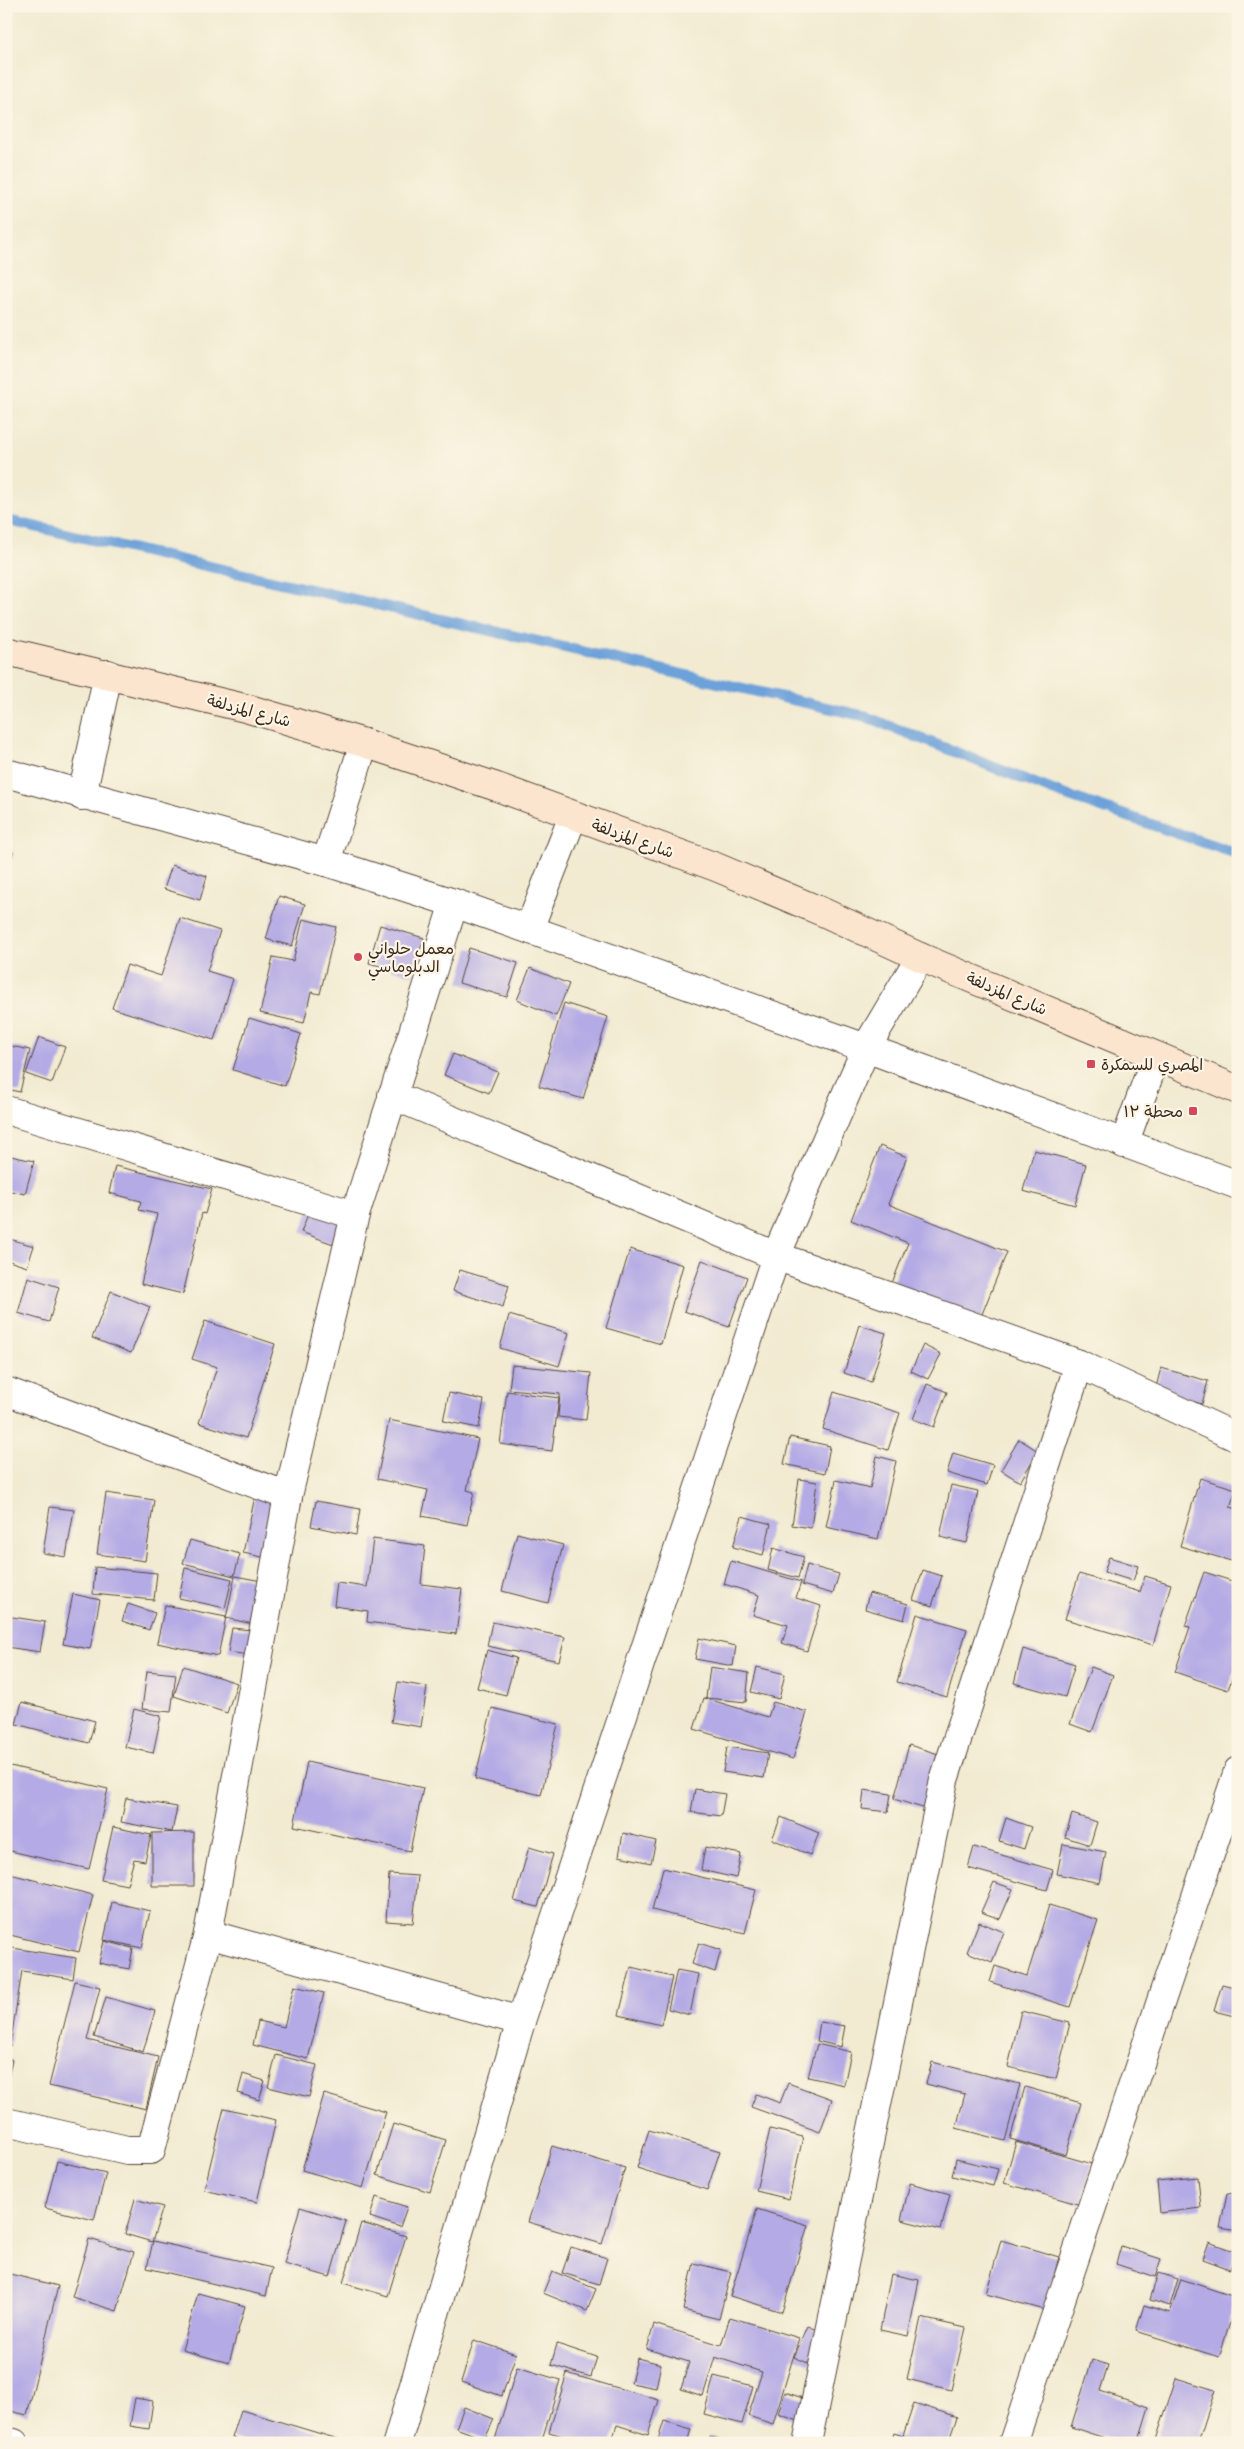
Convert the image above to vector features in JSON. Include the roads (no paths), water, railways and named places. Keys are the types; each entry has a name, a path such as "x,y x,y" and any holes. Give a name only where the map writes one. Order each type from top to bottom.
{"street":[{"name":"شارع المزدلفة","path":"6,651 249,708 364,743 497,787 716,867 826,913 920,957 1238,1090"},
{"path":"82,796 108,674"},
{"path":"326,862 364,743"},
{"path":"6,773 82,796 326,862 454,903 866,1048 1238,1185"},
{"path":"529,929 573,816"},
{"path":"6,2122 126,2150 151,2150 208,1934 288,1496 355,1215 454,903"},
{"path":"397,2443 521,2021 776,1256 866,1048 920,957"},
{"path":"1124,1144 1156,1056"},
{"path":"392,1095 776,1256 1079,1364 1238,1438"},
{"path":"6,1110 355,1215"},
{"path":"807,2443 944,1780 1079,1364"},
{"path":"6,1391 288,1496"},
{"path":"1013,2443 1238,1771"},
{"path":"208,1934 521,2021"},
{"path":"6,2441 14,2443"}],"waterway":[{"path":"6,520 864,716 1059,793 1238,854"}],"place":[{"name":"معمل حلواني الدبلوماسي","path":"358,957"},
{"name":"المصري للسمكرة","path":"1091,1064"},
{"name":"محطة ١٣","path":"1193,1111"}]}
